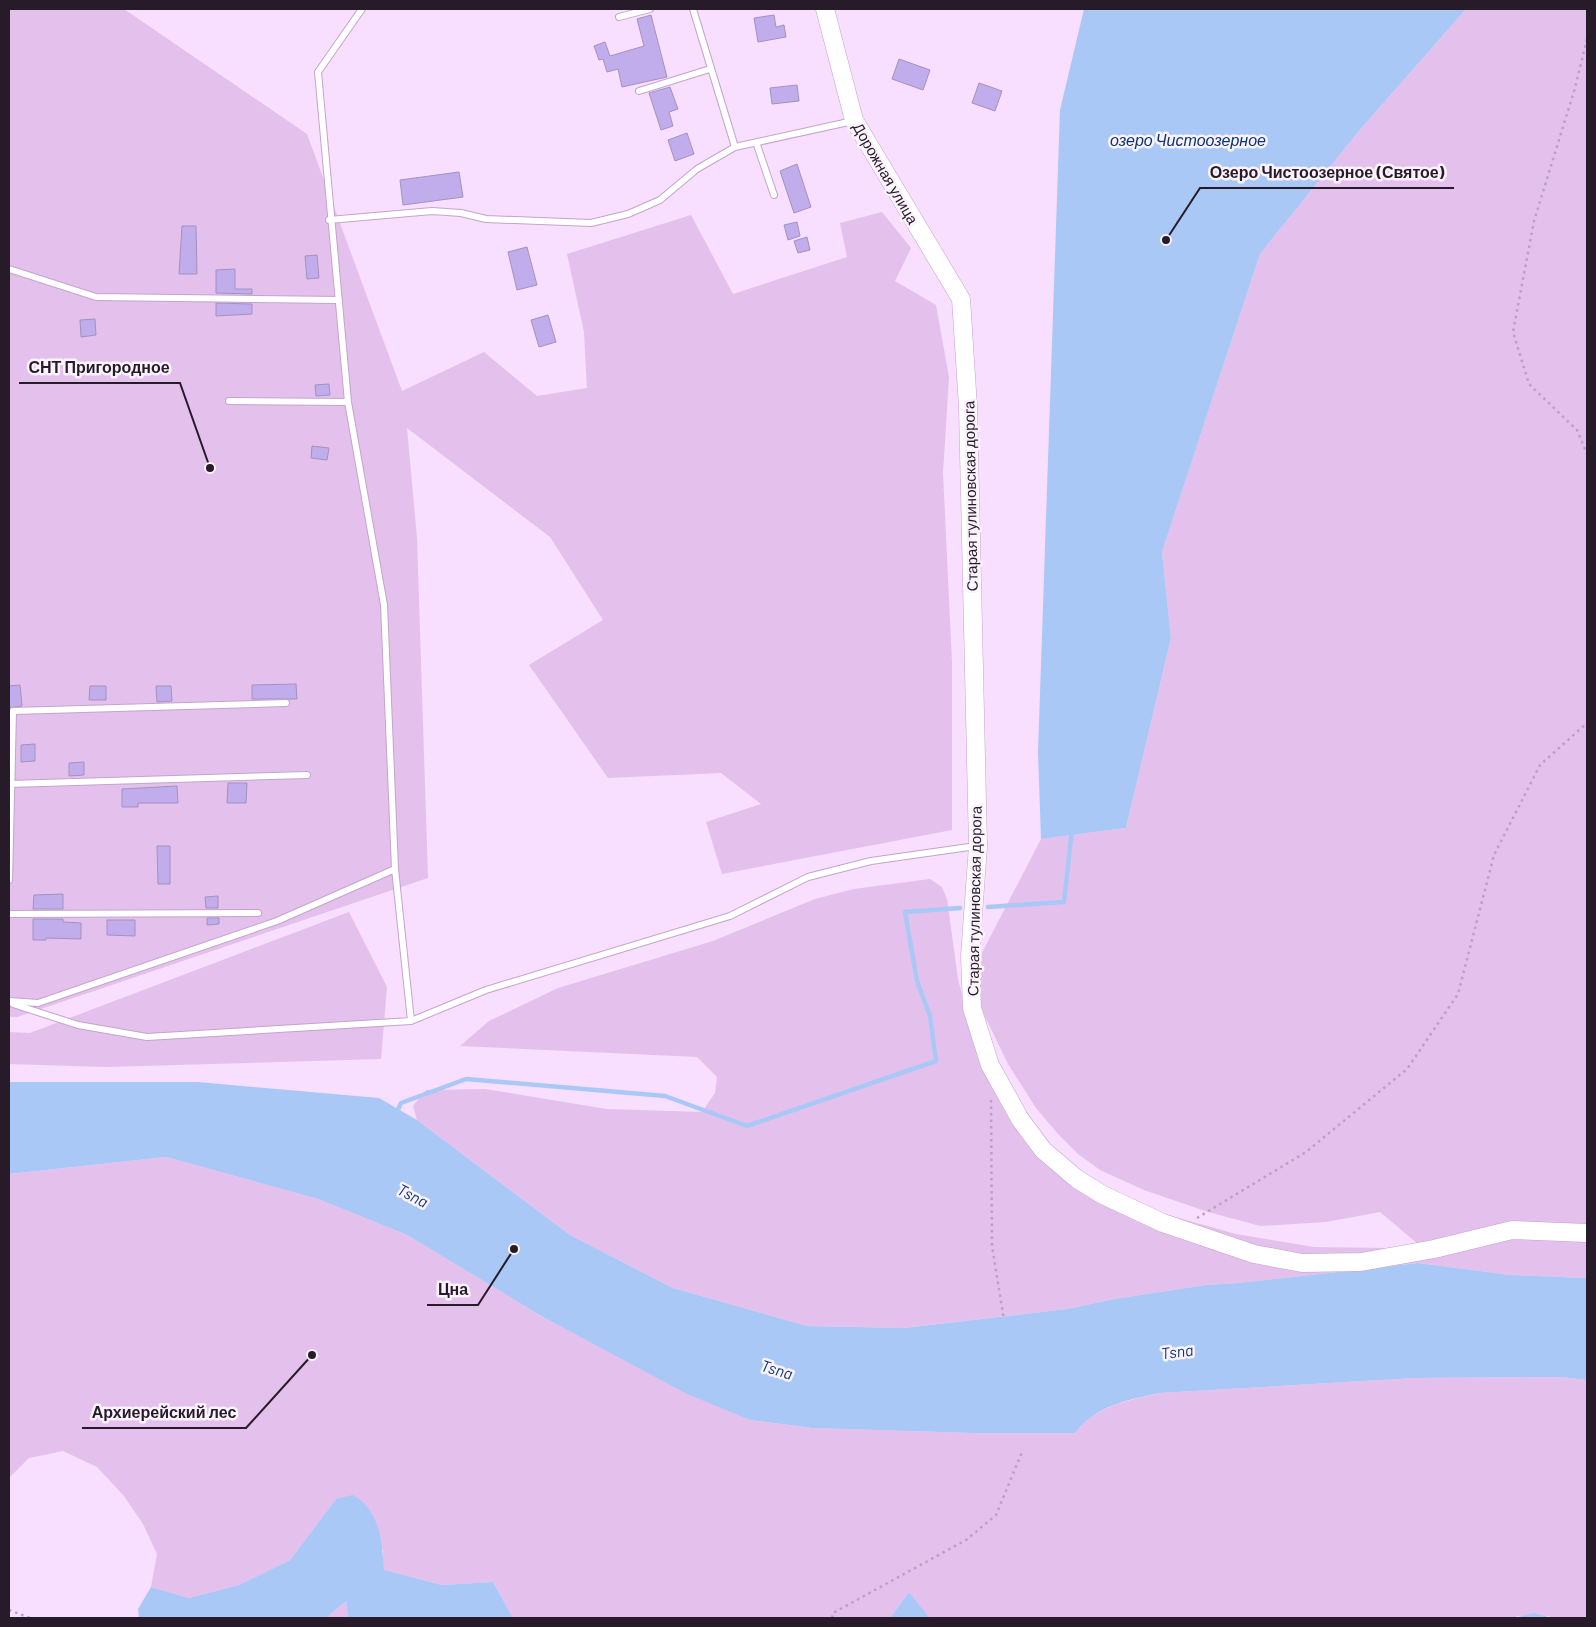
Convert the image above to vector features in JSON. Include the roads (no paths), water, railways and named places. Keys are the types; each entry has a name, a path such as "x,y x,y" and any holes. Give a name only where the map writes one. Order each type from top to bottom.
{"street":[{"name":"Дорожная улица","path":"826,9 854,120 961,299"},
{"name":"Старая тулиновская дорога","path":"961,299 968,407 978,846 970,956 972,1008 990,1065 1020,1119 1043,1150 1077,1179 1103,1195 1179,1229 1254,1254 1302,1262 1361,1262 1434,1249 1512,1230 1587,1233"}],"lane":[{"path":"362,9 318,72 348,402 384,605 395,869 411,1021"},
{"path":"619,17 650,9"},
{"path":"693,9 734,147"},
{"path":"639,91 710,69"},
{"path":"330,220 432,211 461,213 486,219 591,223 628,214 660,200 697,169 734,147 854,120"},
{"path":"756,142 774,195"},
{"path":"9,269 96,297 339,300"},
{"path":"228,401 348,402"},
{"path":"9,880 13,711 286,703"},
{"path":"10,784 307,775"},
{"path":"9,1002 78,1025 147,1037 411,1021 486,990 730,916 808,877 871,861 978,846"},
{"path":"9,1002 38,1003 278,921 395,869"},
{"path":"9,914 258,913"}],"water":[{"name":"озеро Чистоозерное","path":"1084,9 1466,9 1358,132 1260,254 1162,552 1171,638 1126,828 1041,839 1038,752 1060,110"},
{"name":"Tsna","path":"9,1082 198,1082 379,1098 417,1120 570,1235 673,1288 807,1326 904,1328 1067,1309 1114,1299 1206,1285 1418,1263 1511,1275 1587,1278 1587,1380 1561,1377 1415,1378 1160,1393 1113,1405 1093,1416 1075,1433 971,1433 812,1428 750,1420 687,1394 543,1317 407,1235 318,1199 166,1157 9,1174"},
{"path":"353,1495 362,1501 374,1518 380,1538 384,1570 442,1585 493,1582 513,1618 348,1618 346,1601 326,1618 139,1618 138,1609 151,1587 189,1598 239,1585 290,1560 336,1499"},
{"path":"909,1592 930,1618 890,1618"},
{"path":"1534,1613 1552,1618 1514,1618"}],"waterway":[{"path":"988,907 1064,902 1072,829"},
{"path":"396,1114 401,1103 466,1079 665,1096 747,1126 936,1061 930,1016 917,981 905,912 960,908"}],"place":[{"name":"Озеро Чистоозерное (Святое)","path":"1166,240"},
{"name":"СНТ Пригородное","path":"210,468"},
{"name":"Цна","path":"514,1249"},
{"name":"Архиерейский лес","path":"312,1355"}]}
